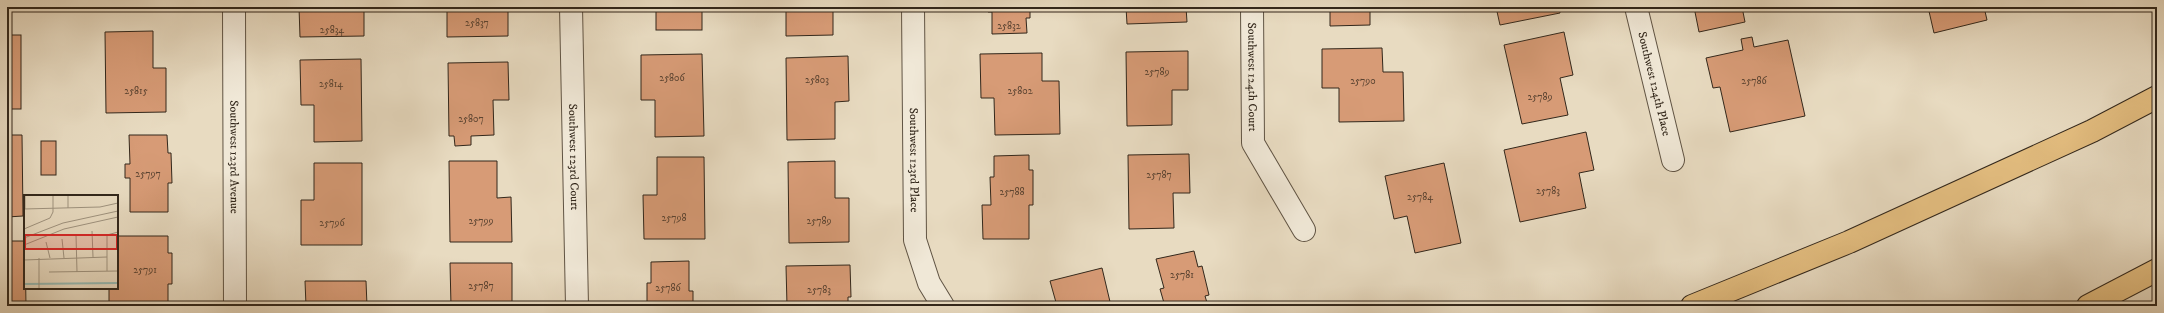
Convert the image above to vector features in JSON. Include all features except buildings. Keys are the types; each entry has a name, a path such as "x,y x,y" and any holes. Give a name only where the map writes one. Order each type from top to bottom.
{"highway":[{"path":"1692,306 1849,242 2092,131 2157,97"},
{"path":"2088,306 2157,270"}],"street":[{"name":"Southwest 123rd Avenue","path":"234,7 236,306"},
{"name":"Southwest 123rd Court","path":"571,7 577,306"},
{"name":"Southwest 123rd Place","path":"912,7 915,240 929,283 943,306"},
{"name":"Southwest 124th Court","path":"1252,7 1253,143 1304,230"},
{"name":"Southwest 124th Place","path":"1636,7 1673,160"}]}
